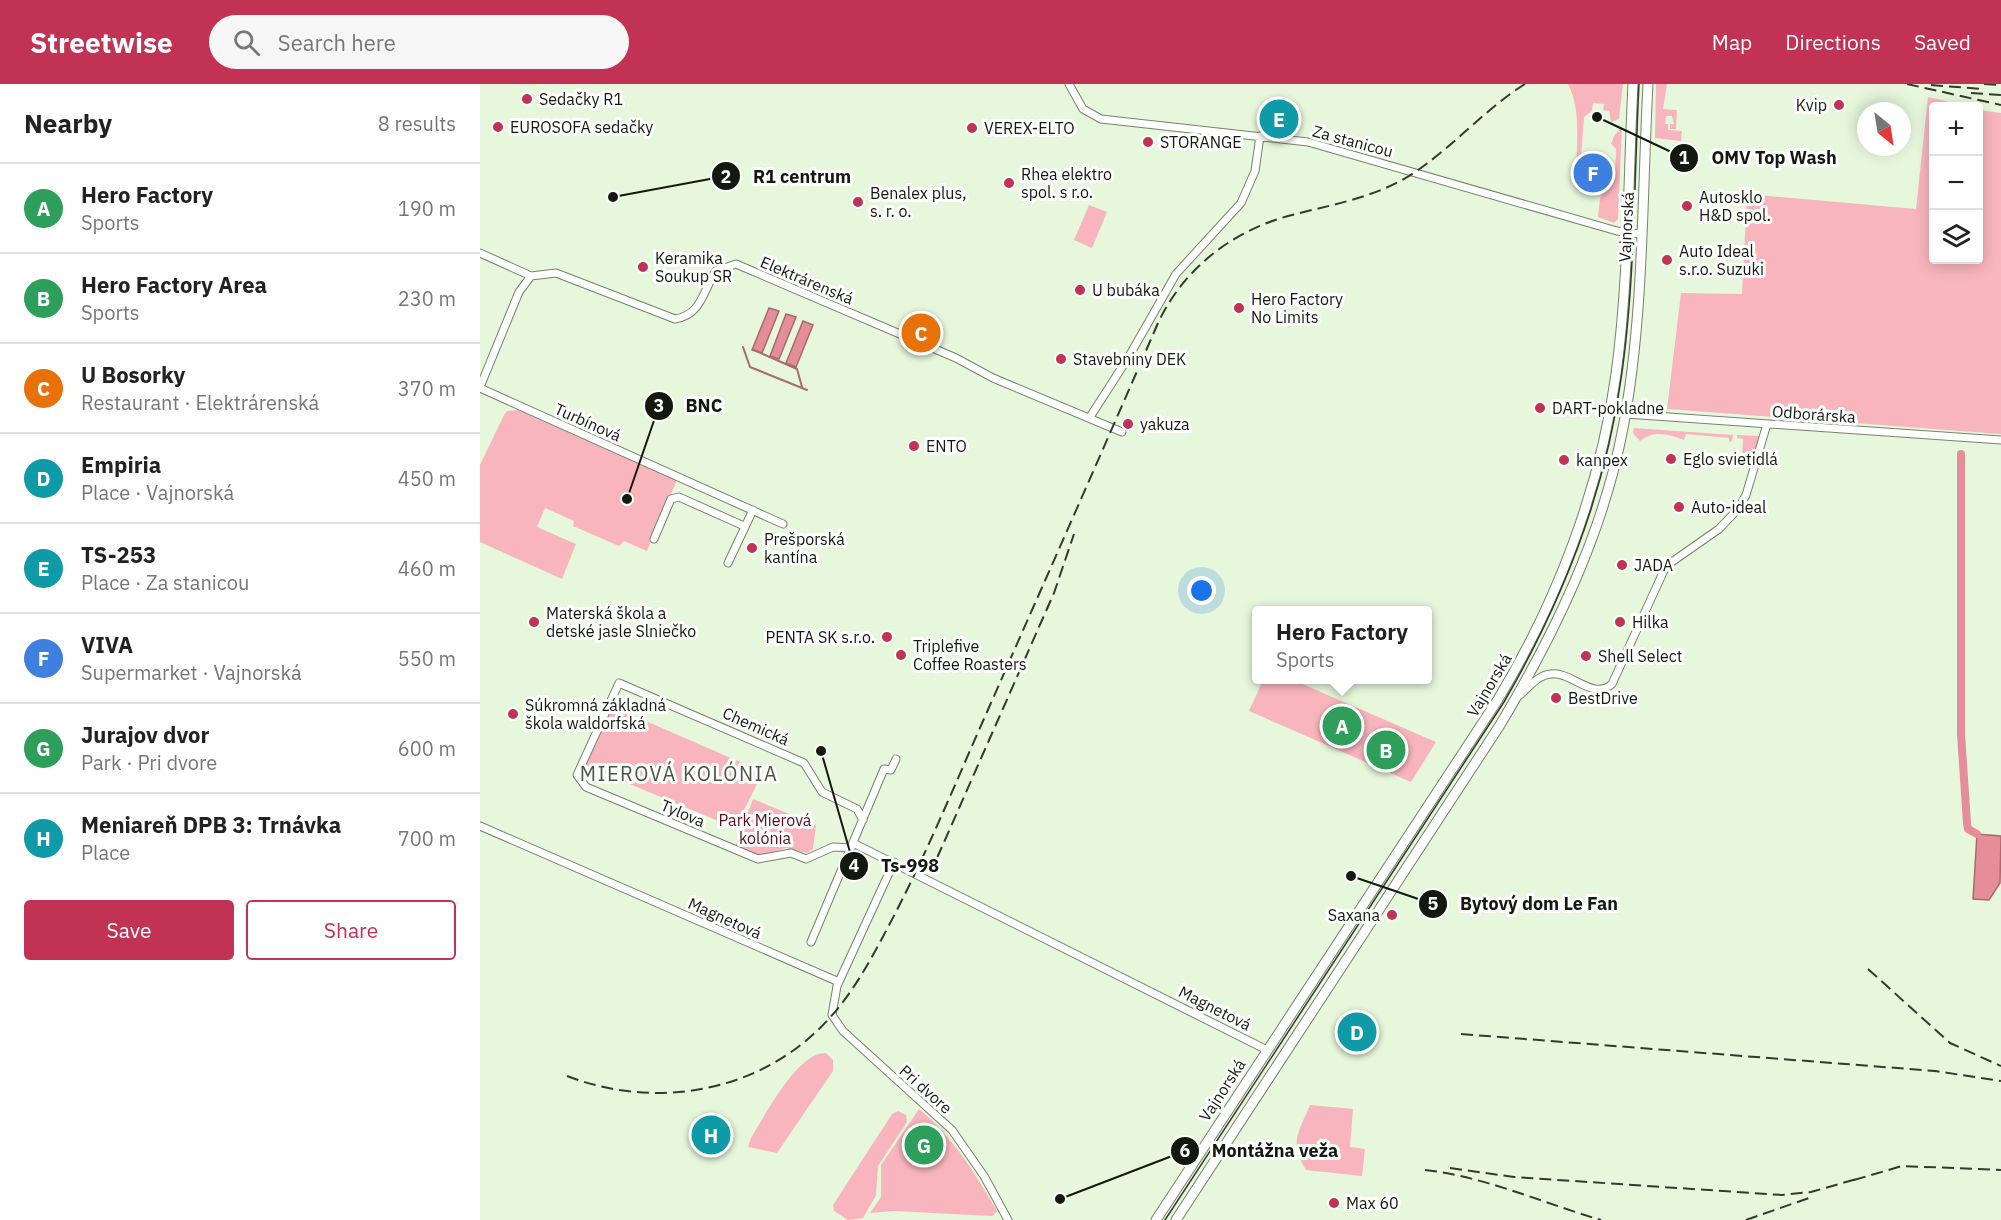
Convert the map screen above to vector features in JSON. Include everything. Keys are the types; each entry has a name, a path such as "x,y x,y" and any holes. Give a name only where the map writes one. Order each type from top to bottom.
{"main road":[{"name":"Vajnorská","path":"1156,1220 1470,744 1526,651 1559,582 1581,523 1609,412 1619,343 1633,84"},
{"name":"Vajnorská","path":"1176,1220 1517,698 1555,626 1582,563 1612,475 1626,414 1635,335 1648,84"},
{"path":"1609,412 1626,414"}],"street":[{"name":"Za stanicou","path":"1069,84 1083,109 1101,120 1308,142 1626,233 1640,234"},
{"path":"1090,417 1128,358 1176,274 1241,203 1256,171 1260,136"},
{"name":"Elektrárenská","path":"480,253 531,276 556,273 675,319 686,317 696,310 716,271 736,264 956,358 993,378 1122,432"},
{"path":"480,387 519,292 531,276"},
{"name":"Turbínová","path":"480,387 783,524"},
{"name":"Odborárska","path":"1626,414 2001,440"},
{"path":"1517,698 1543,676 1553,673 1597,689 1605,689 1617,678 1666,566 1728,522 1741,507 1767,424"},
{"path":"654,539 671,500 679,497 744,526"},
{"path":"728,563 753,510"},
{"name":"Chemická","path":"577,776 617,685 626,684 804,763 822,792 857,809 863,820"},
{"path":"811,942 884,769 891,770 896,759"},
{"name":"Tylova","path":"577,776 586,787 758,860 791,853 806,860 833,847 852,846"},
{"name":"Magnetová","path":"480,826 838,982"},
{"name":"Magnetová","path":"852,846 894,862 1267,1050"},
{"path":"838,982 894,862"},
{"name":"Pri dvore","path":"838,982 832,1007 837,1024 952,1130 984,1176 1008,1220"}],"green space":[{"path":"1568,84 1623,84 1619,119 1611,122 1609,111 1603,110 1604,104 1593,103 1592,111 1584,117 1579,184 1579,176 1576,176 1577,117"},
{"path":"1656,84 1667,84 1663,109 1677,110 1676,129 1670,129 1670,124 1674,124 1672,116 1666,116 1665,124 1668,124 1668,130 1682,131 1681,141 1655,138"},
{"path":"1928,97 1949,102 1929,102 1929,264 1983,264 1983,111 2001,113 2001,434 1667,409 1681,293 1742,294 1747,194 1916,209"},
{"path":"1622,126 1618,219 1614,223 1598,217 1600,198 1608,185 1610,174 1615,177 1616,149 1611,144"},
{"path":"1089,205 1107,212 1092,248 1074,240"},
{"path":"518,410 677,480 647,551 624,541 619,546 573,526 574,521 545,508 537,527 576,544 562,579 480,542 480,465 504,415 507,411"},
{"path":"1634,428 1733,435 1732,441 1729,442 1729,438 1686,434 1684,440 1656,434 1640,441 1633,433"},
{"path":"1737,435 1759,436 1751,465 1739,468 1737,464 1742,461 1743,439 1737,438"},
{"path":"1261,684 1302,684 1436,742 1411,782 1249,711"},
{"name":"Park Mierová kolónia","path":"609,705 763,772 735,828 582,764"},
{"name":"Park Mierová kolónia","path":"753,799 816,825 813,849 807,853 786,848 759,856 735,847"},
{"path":"826,1053 833,1060 833,1071 777,1153 748,1147 764,1116 793,1073 815,1055"},
{"path":"1310,1105 1353,1109 1350,1147 1365,1149 1362,1176 1306,1170 1298,1152 1297,1138"},
{"path":"919,1109 942,1131 972,1169 997,1211 992,1216 894,1211 870,1213 881,1197 881,1165"},
{"path":"898,1111 906,1115 907,1122 878,1166 876,1195 863,1218 848,1220 834,1211 833,1205 892,1114"}],"shaded area":[{"path":"769,308 779,311 762,353 752,350"},
{"path":"786,314 796,317 779,359 770,356"},
{"path":"803,321 813,325 796,367 786,363"},
{"path":"1977,834 2001,836 2000,883 1989,900 1973,899"}],"waterway":[{"path":"743,347 750,367 807,390"},
{"path":"754,350 797,369 802,387"},
{"path":"1961,454 1961,734 1967,823 1968,829 1977,834"}],"tram line":[{"path":"1165,1220 1504,702 1562,586 1578,546 1604,464 1621,379 1632,270 1639,84"}],"railway":[{"path":"567,1076 600,1086 633,1092 667,1093 700,1089 732,1081 763,1068 792,1051 830,1018 857,982 910,884 1158,323 1182,285 1213,254 1250,230 1292,215 1363,197 1404,179 1420,169 1525,84"},
{"path":"1907,84 2001,105"},
{"path":"1984,84 2001,85"},
{"path":"1931,85 1982,89"},
{"path":"1971,93 2001,95"},
{"path":"937,858 1054,593 1074,534"},
{"path":"1868,969 1950,1043 2001,1066"},
{"path":"1461,1034 1935,1071 2001,1081"},
{"path":"1854,1180 1902,1166 2001,1170"},
{"path":"1450,1168 1514,1177 1782,1195 1811,1192 1860,1178"},
{"path":"1425,1170 1492,1184 1601,1220"},
{"path":"1746,1220 1809,1198"}],"place":[{"name":"Sedačky R1","path":"527,99"},
{"name":"Kvip","path":"1839,105"},
{"name":"OMV Top Wash","path":"1597,117"},
{"name":"TS-253","path":"1279,119"},
{"name":"EUROSOFA sedačky","path":"498,127"},
{"name":"VEREX-ELTO","path":"972,128"},
{"name":"STORANGE","path":"1148,142"},
{"name":"VIVA","path":"1593,173"},
{"name":"Rhea elektro spol. s r.o.","path":"1009,183"},
{"name":"R1 centrum","path":"613,197"},
{"name":"Benalex plus, s. r. o.","path":"858,202"},
{"name":"Autosklo H&D spol.","path":"1687,206"},
{"name":"Auto Ideal s.r.o. Suzuki","path":"1667,260"},
{"name":"Keramika Soukup SR","path":"643,267"},
{"name":"U bubáka","path":"1080,290"},
{"name":"Hero Factory No Limits","path":"1239,308"},
{"name":"U Bosorky","path":"921,333"},
{"name":"Stavebniny DEK","path":"1061,359"},
{"name":"DART-pokladne","path":"1540,408"},
{"name":"yakuza","path":"1128,424"},
{"name":"ENTO","path":"914,446"},
{"name":"Eglo svietidlá","path":"1671,459"},
{"name":"kanpex","path":"1564,460"},
{"name":"BNC","path":"627,499"},
{"name":"Auto-ideal","path":"1679,507"},
{"name":"Prešporská kantína","path":"752,548"},
{"name":"JADA","path":"1622,565"},
{"name":"Materská škola a detské jasle Slniečko","path":"534,622"},
{"name":"Hilka","path":"1620,622"},
{"name":"PENTA SK s.r.o.","path":"887,637"},
{"name":"Triplefive Coffee Roasters","path":"901,655"},
{"name":"Shell Select","path":"1586,656"},
{"name":"BestDrive","path":"1556,698"},
{"name":"Súkromná základná škola waldorfská","path":"513,714"},
{"name":"Hero Factory","path":"1342,726"},
{"name":"Hero Factory Area","path":"1386,750"},
{"name":"Ts-998","path":"821,751"},
{"name":"Bytový dom Le Fan","path":"1351,876"},
{"name":"Saxana","path":"1392,915"},
{"name":"Empiria","path":"1357,1032"},
{"name":"Meniareň DPB 3: Trnávka","path":"711,1135"},
{"name":"Jurajov dvor","path":"924,1145"},
{"name":"Montážna veža","path":"1060,1199"},
{"name":"Max 60","path":"1334,1203"}],"district":[{"name":"MIEROVÁ KOLÓNIA","path":"679,773"}]}
